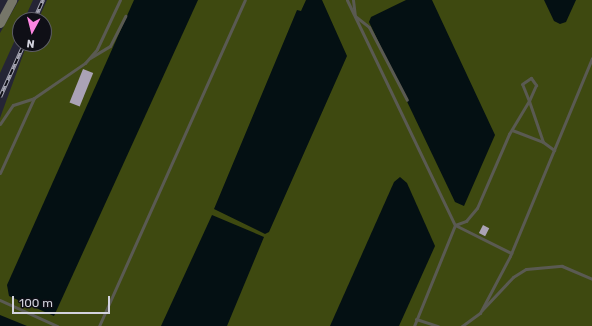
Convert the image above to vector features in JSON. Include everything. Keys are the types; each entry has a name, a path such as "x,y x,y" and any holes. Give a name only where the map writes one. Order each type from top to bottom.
{"main road":[{"path":"0,23 12,0"}],"lane":[{"path":"88,59 120,0"},
{"path":"99,326 245,0"},
{"path":"347,0 455,225 511,253"},
{"path":"353,0 354,16"},
{"path":"0,124 13,105 34,98 88,59 110,46 125,16"},
{"path":"354,16 369,27 407,100"},
{"path":"480,313 511,253 592,58"},
{"path":"414,326 455,225 466,221 477,208 512,130 529,100 536,85 529,78 522,84 529,100 543,142"},
{"path":"0,172 34,98"},
{"path":"512,130 543,142 554,150"},
{"path":"462,326 480,313 513,277 526,269 562,266 592,279"},
{"path":"0,300 57,326"},
{"path":"416,319 438,326"}],"green space":[{"path":"19,0 33,0 28,12 12,12"},
{"path":"47,0 592,0 592,326 0,326 0,118 24,52 52,52 52,12 42,12"},
{"path":"12,12 12,47 0,73 0,33"}],"shaded area":[{"path":"134,0 198,0 54,316 9,296 7,285"},
{"path":"306,0 322,0 347,56 269,232 265,234 214,209 297,10 301,11"},
{"path":"406,0 432,0 495,135 464,206 455,202 369,22 371,17"},
{"path":"544,0 576,0 566,22 560,24 554,21"},
{"path":"400,177 407,183 435,246 399,326 330,326 394,182"},
{"path":"212,215 264,237 227,326 161,326"},
{"path":"0,315 27,326 0,326"}],"building":[{"path":"83,69 93,73 80,106 70,102"},
{"path":"483,225 489,228 485,236 479,233"}],"railway":[{"path":"38,12 43,0"},
{"path":"0,97 20,52"}]}
